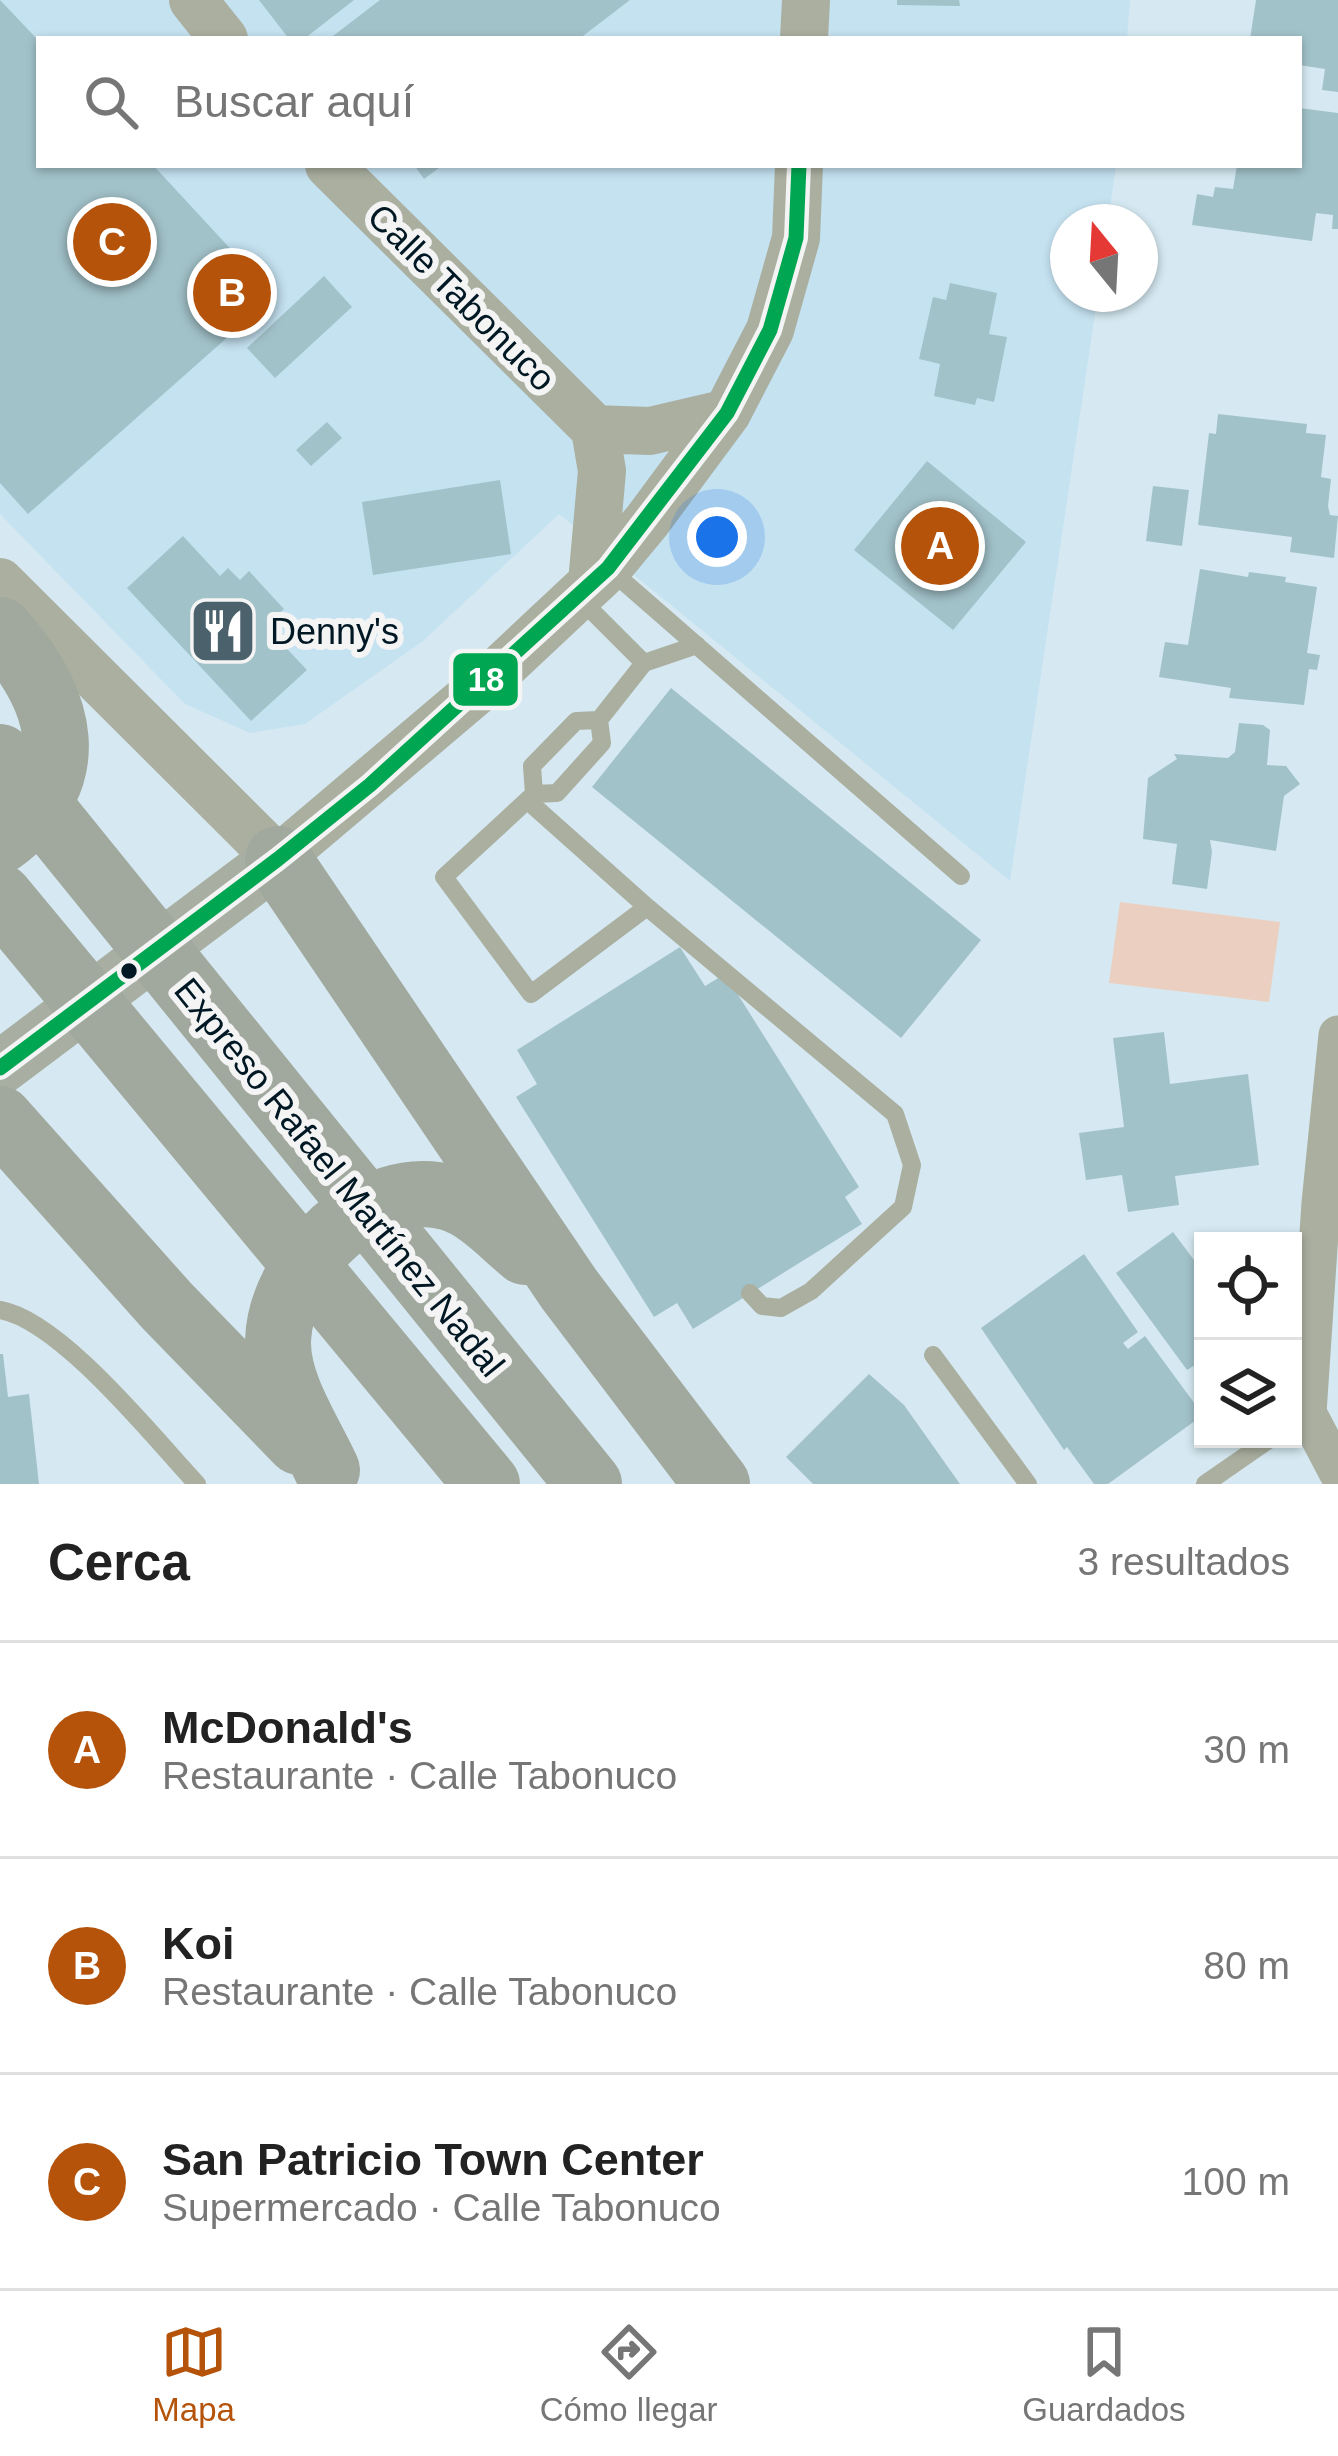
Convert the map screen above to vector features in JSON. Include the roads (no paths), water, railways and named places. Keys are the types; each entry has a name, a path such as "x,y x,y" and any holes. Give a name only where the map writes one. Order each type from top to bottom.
{"highway":[{"path":"0,630 30,663 43,688 52,712 56,754 52,777 37,804 23,824 0,841"},
{"name":"Expreso Rafael Martínez Nadal","path":"0,757 589,1484"},
{"path":"278,859 569,1289 717,1484"},
{"path":"0,897 487,1484"},
{"path":"0,1119 167,1306 333,1477"},
{"path":"333,1477 283,1375 278,1343 292,1281 316,1248 348,1221 385,1202 417,1193 449,1197 471,1208 569,1289"}],"main road":[{"path":"0,1068 278,859"}],"street":[{"path":"193,0 222,36"},
{"path":"804,36 806,0"},
{"name":"Calle Tabonuco","path":"332,168 595,429"},
{"path":"0,582 278,859 370,785 593,582 727,412 770,330 787,274 796,238 799,168"},
{"path":"593,582 602,471 595,429 650,431 727,412"},
{"path":"1302,1398 1338,1036"},
{"path":"1302,1421 1338,1472"}],"lane":[{"path":"593,582 697,645 961,876"},
{"path":"593,582 644,663"},
{"path":"647,908 531,994 444,877 531,797 557,793 602,743 599,720 644,663 697,645"},
{"path":"599,720 576,721 537,760 532,766 531,797 647,908 895,1114 912,1165 903,1207 811,1291 781,1308 762,1306 750,1293"},
{"path":"0,1310 13,1312 80,1358 197,1484"},
{"path":"933,1355 1028,1484"},
{"path":"1205,1484 1257,1448"}],"place":[{"name":"San Patricio Town Center","path":"112,242"},
{"name":"Koi","path":"232,293"},
{"name":"McDonald's","path":"940,546"},
{"name":"Denny's","path":"223,631"}]}
